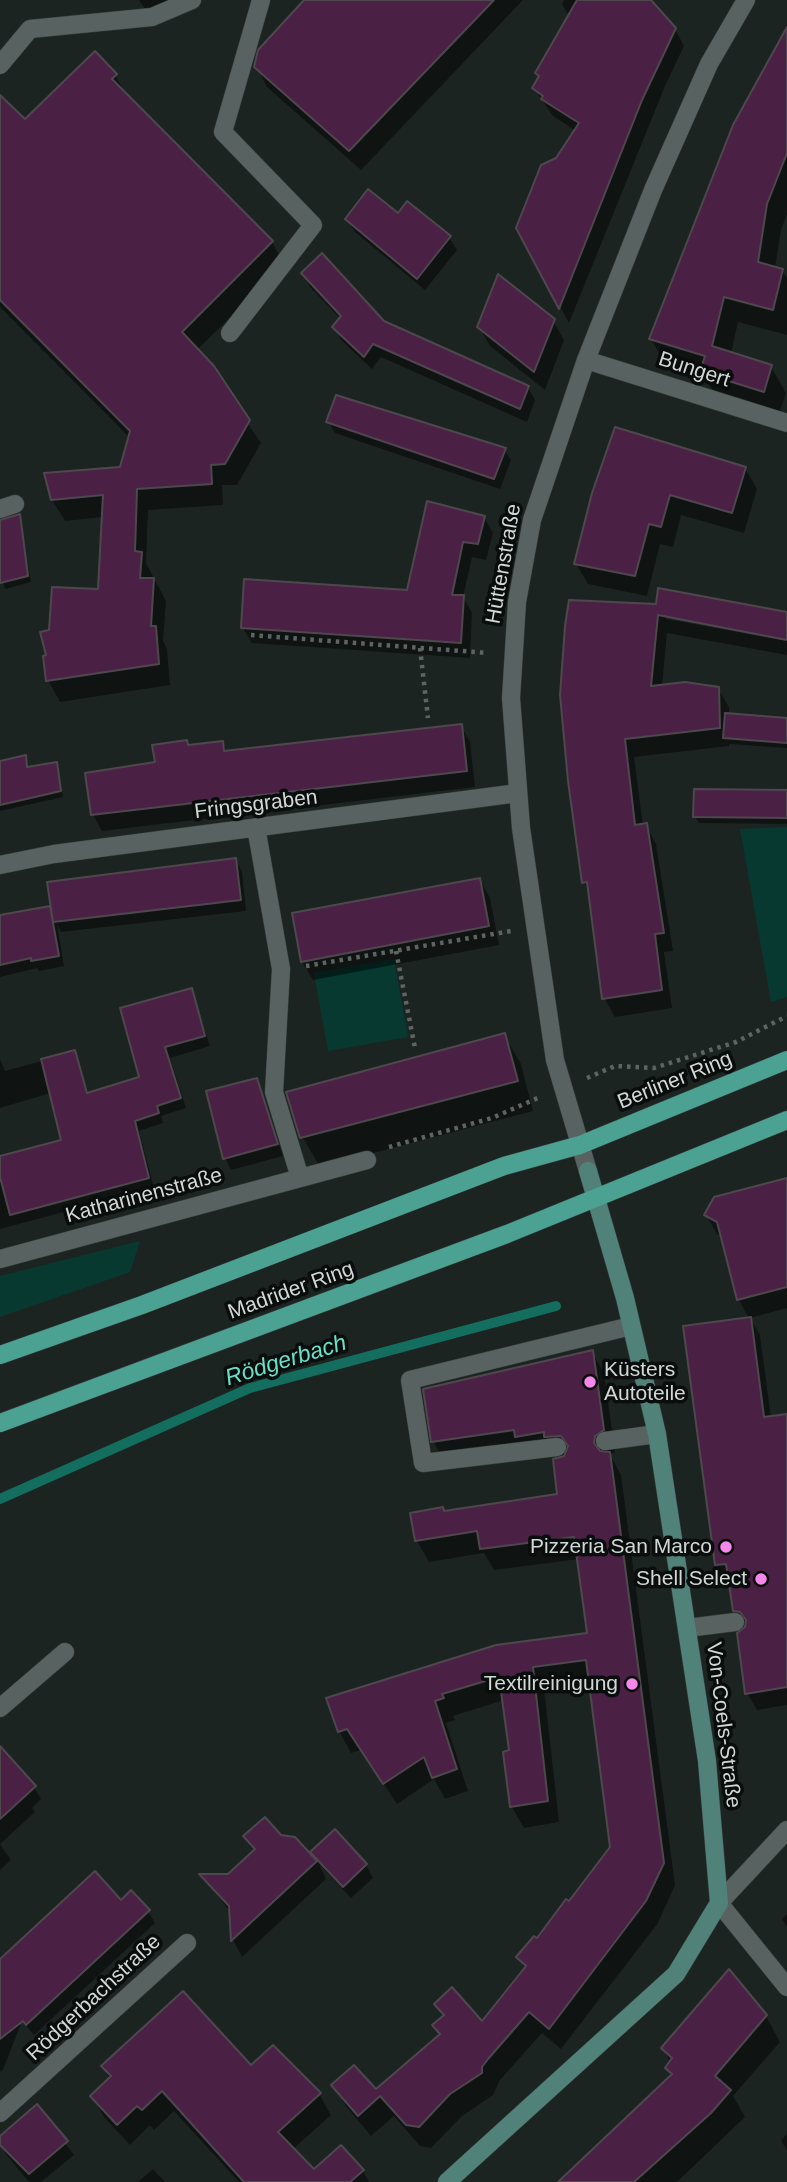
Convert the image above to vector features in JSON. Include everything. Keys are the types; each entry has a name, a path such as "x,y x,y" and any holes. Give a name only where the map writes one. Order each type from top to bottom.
{"main road":[{"name":"Berliner Ring","path":"580,1145 787,1060"},
{"path":"597,1199 787,1120"},
{"name":"Madrider Ring","path":"0,1355 142,1305 504,1166 580,1145"},
{"name":"Von-Coels-Straße","path":"588,1171 631,1326 657,1434 707,1761 719,1903"},
{"name":"Madrider Ring","path":"0,1423 597,1199"},
{"path":"447,2182 676,1974 719,1903"}],"street":[{"path":"0,65 30,29 152,16 192,0"},
{"path":"230,333 313,225 223,132 261,0"},
{"name":"Hüttenstraße","path":"588,1171 555,1060 518,793 510,698 517,602 532,520 586,360 653,190 709,64 746,0"},
{"name":"Bungert","path":"586,360 787,424"},
{"name":"Fringsgraben","path":"0,865 54,854 518,793"},
{"path":"256,827 281,970 274,1092 300,1178"},
{"name":"Katharinenstraße","path":"0,1259 367,1160"},
{"path":"557,1447 422,1463 410,1380 631,1326"},
{"path":"606,1441 657,1434"},
{"path":"687,1628 735,1622"},
{"path":"0,1708 65,1652"},
{"path":"787,1830 719,1903 787,1987"},
{"name":"Rödgerbachstraße","path":"0,2113 187,1943"}],"path":[{"path":"251,635 513,654"},
{"path":"420,648 428,718"},
{"path":"281,970 536,927"},
{"path":"396,951 415,1048"},
{"path":"654,1068 736,1042 787,1016"},
{"path":"367,1160 380,1150 492,1118"}],"green space":[{"path":"787,827 787,997 771,1002 740,829"},
{"path":"394,959 408,1037 328,1051 314,973"},
{"path":"140,1241 130,1272 0,1317 0,1276"}],"building":[{"path":"304,0 494,0 349,151 254,67 258,50"},
{"path":"577,0 651,0 676,28 642,100 559,309 516,228 541,165 556,158 579,123 541,99 543,96 532,88 539,76 535,73"},
{"path":"787,27 787,153 767,204 758,262 783,269 773,310 724,297 712,346 772,365 764,392 700,372 705,356 649,339 733,125"},
{"path":"95,51 117,74 112,79 273,241 182,332 214,366 250,420 225,464 211,465 212,484 137,489 135,551 142,552 140,578 154,578 151,626 156,626 159,664 46,681 43,656 46,655 40,632 49,630 52,587 98,589 103,495 51,500 44,473 120,467 130,431 0,300 0,95 25,119"},
{"path":"368,189 398,213 407,201 451,236 417,279 345,219"},
{"path":"322,253 384,321 529,386 520,409 373,344 364,357 332,327 341,316 301,273"},
{"path":"498,274 555,319 534,372 477,327"},
{"path":"336,395 506,448 494,479 326,422"},
{"path":"615,427 746,467 732,513 670,495 661,527 649,524 635,576 574,564 592,493"},
{"path":"427,501 485,516 478,544 463,542 452,595 464,595 461,643 241,628 244,579 407,590"},
{"path":"20,514 28,576 0,583 0,520"},
{"path":"658,588 787,612 787,640 658,615 651,686 685,682 719,687 720,728 625,739 635,825 647,823 664,933 655,934 662,990 602,999 587,882 582,883 568,781 560,695 565,626 569,600 656,604"},
{"path":"725,713 787,718 787,743 723,738"},
{"path":"462,724 467,771 91,815 85,773 155,762 152,745 187,740 188,745 223,741 224,751"},
{"path":"26,755 27,767 57,762 61,791 0,805 0,761"},
{"path":"694,789 787,790 787,818 693,817"},
{"path":"236,858 241,900 53,922 47,882"},
{"path":"480,878 489,926 301,962 292,913"},
{"path":"50,906 59,956 31,961 31,958 0,965 0,915"},
{"path":"192,988 205,1036 165,1047 181,1098 157,1106 159,1113 135,1121 149,1178 10,1215 0,1177 0,1156 61,1140 41,1059 75,1050 87,1093 139,1077 120,1008"},
{"path":"505,1033 518,1081 300,1138 286,1092"},
{"path":"257,1078 278,1144 223,1159 206,1091"},
{"path":"787,1178 787,1287 737,1300 717,1222 704,1215 714,1197"},
{"path":"751,1317 764,1417 787,1414 787,1687 745,1694 737,1633 745,1627 746,1620 740,1612 733,1611 726,1564 715,1565 683,1326"},
{"path":"593,1350 604,1430 595,1436 594,1443 600,1451 610,1452 664,1863 646,1901 549,2029 529,2012 488,2059 482,2067 482,2073 450,2094 419,2127 406,2125 380,2096 358,2116 331,2085 354,2065 376,2089 440,2034 432,2025 444,2015 434,2004 452,1987 482,2021 526,1966 516,1957 534,1936 537,1938 566,1899 569,1901 610,1847 586,1660 533,1667 548,1801 510,1807 503,1752 509,1750 499,1677 442,1694 444,1698 435,1701 457,1769 432,1778 424,1757 383,1784 347,1729 338,1732 326,1698 496,1645 587,1633 574,1537 480,1549 477,1531 415,1541 410,1513 443,1507 444,1511 557,1494 553,1459 564,1456 568,1446 561,1436 544,1437 544,1432 515,1437 514,1430 431,1442 423,1389"},
{"path":"0,1746 36,1786 0,1819"},
{"path":"265,1817 281,1835 295,1837 317,1861 231,1941 229,1906 199,1874 228,1874 255,1849 243,1836"},
{"path":"335,1829 367,1864 343,1887 310,1852"},
{"path":"95,1871 121,1900 131,1890 150,1910 26,2025 23,2021 0,2039 0,1959"},
{"path":"729,1969 767,2015 715,2076 731,2090 711,2113 634,2182 558,2182 672,2074 665,2068 672,2058 661,2048"},
{"path":"183,1991 251,2065 273,2045 321,2093 278,2132 314,2169 341,2145 364,2170 350,2182 244,2182 162,2091 142,2110 137,2106 117,2125 90,2096 111,2076 101,2066"},
{"path":"37,2104 68,2141 29,2174 0,2145 0,2136"}],"waterway":[{"name":"Rödgerbach","path":"0,1499 250,1388 556,1306"}],"place":[{"name":"Küsters Autoteile","path":"590,1382"},
{"name":"Pizzeria San Marco","path":"726,1547"},
{"name":"Shell Select","path":"761,1579"},
{"name":"Textilreinigung","path":"632,1684"}]}
